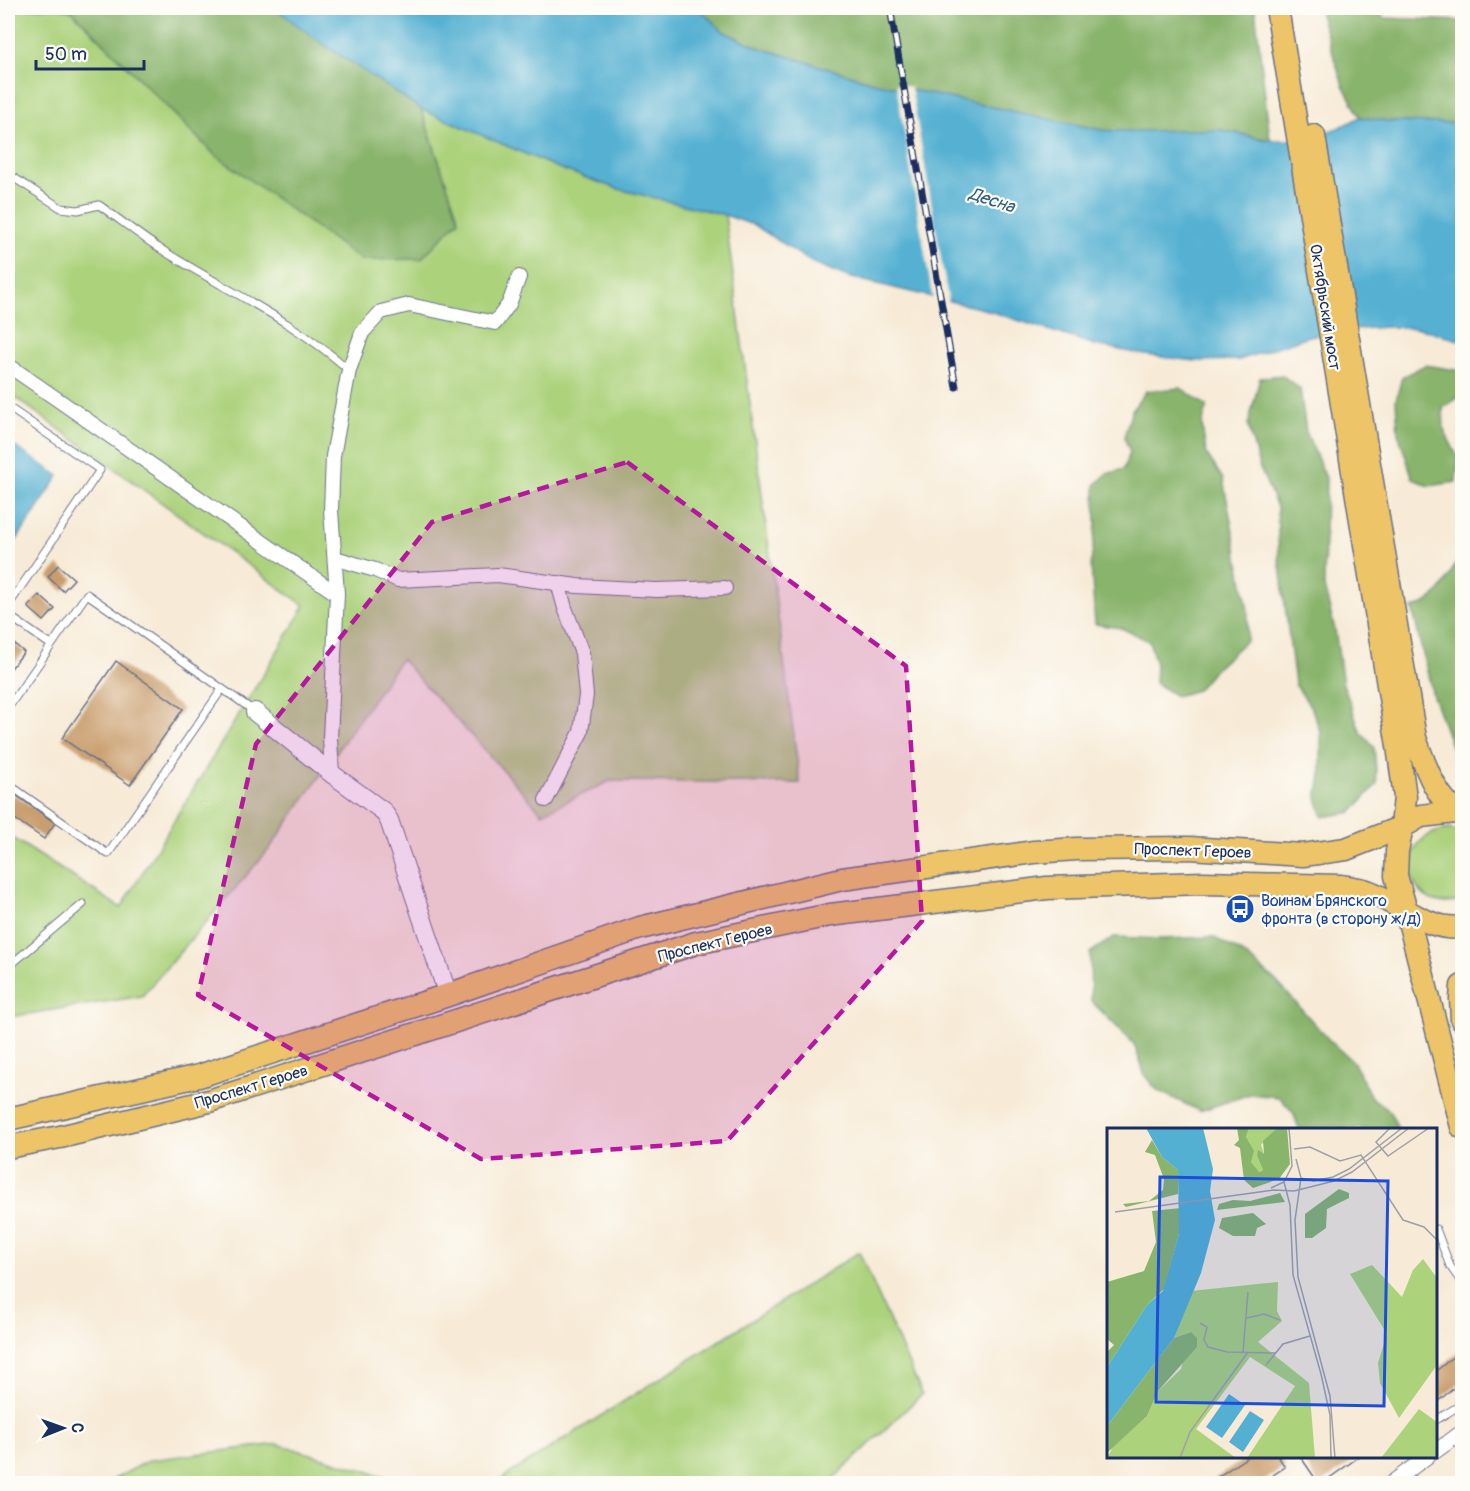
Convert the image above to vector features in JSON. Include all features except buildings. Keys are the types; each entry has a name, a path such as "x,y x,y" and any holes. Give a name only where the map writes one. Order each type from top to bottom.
{"main road":[{"name":"Октябрьский мост","path":"1276,8 1385,606"},
{"name":"Октябрьский мост","path":"1292,8 1385,606"},
{"path":"1385,606 1415,738 1438,792 1459,814"},
{"path":"1385,606 1405,797 1397,851 1396,876 1462,1127"},
{"name":"Проспект Героев","path":"8,1119 199,1076 448,995 640,928 842,879 1034,852 1077,849 1189,848 1303,855 1346,849 1402,827 1421,816 1459,814"},
{"name":"Проспект Героев","path":"8,1147 60,1137 209,1101 696,943 830,915 1047,888 1203,883 1341,886 1363,890 1435,925 1450,929 1462,927"},
{"path":"1462,986 1462,1020"}],"street":[{"path":"332,774 330,738 337,594 331,510 333,456 349,370 362,333 381,312 409,306 495,323 509,304 519,277"},
{"path":"8,365 337,594"},
{"path":"335,558 375,570 398,580 498,575 558,583 656,590 725,588"},
{"path":"546,800 581,732 586,695 582,652 558,583"},
{"path":"255,712 332,774 383,811 390,820 448,995"},
{"path":"1437,1450 1462,1432"},
{"path":"1390,1484 1425,1458"}],"lane":[{"path":"8,174 61,208 78,210 99,205 159,248 283,320 326,349 349,370"},
{"path":"8,407 100,470 8,606"},
{"path":"8,708 87,594 255,712"},
{"path":"8,615 51,645"},
{"path":"8,784 108,854 222,689"},
{"path":"8,967 83,904"},
{"path":"1437,1232 1450,1266 1462,1283"},
{"path":"1437,1419 1462,1404"}],"highlighted area":[{"path":"627,462 906,666 922,921 727,1141 481,1159 198,995 256,744 432,522"}],"green space":[{"path":"8,8 62,8 73,12 214,154 459,220 421,109 558,168 618,189 725,215 800,783 610,781 542,813 401,659 270,848 142,996 8,1017 8,835 121,908 305,606 8,392"},
{"path":"62,8 275,8 320,42 421,109 459,220 421,259 361,260 214,154 73,12"},
{"path":"698,8 1255,8 1270,140 1222,130 1129,133 1101,130 873,82 760,48 724,32"},
{"path":"1318,8 1375,8 1384,18 1462,21 1462,122 1385,121 1360,117 1343,85"},
{"path":"1425,365 1462,371 1462,395 1443,408 1444,430 1458,458 1456,482 1429,486 1413,479 1398,433 1396,400 1402,377"},
{"path":"1282,375 1300,389 1306,432 1326,478 1324,587 1335,630 1343,684 1361,733 1374,747 1377,784 1352,812 1323,817 1317,798 1321,775 1321,733 1312,709 1295,684 1279,558 1277,507 1259,466 1248,425 1260,378"},
{"path":"1181,388 1207,406 1202,425 1206,453 1223,479 1248,610 1247,640 1214,670 1197,690 1176,696 1155,683 1156,664 1149,641 1121,628 1095,624 1091,564 1096,525 1095,485 1107,474 1124,469 1130,452 1124,437 1132,410 1146,391"},
{"path":"1462,550 1462,766 1454,753 1433,696 1412,608 1430,600 1437,594 1449,577"},
{"path":"1448,829 1462,832 1462,900 1444,903 1429,898 1418,889 1411,875 1411,861 1416,847 1428,836"},
{"path":"1114,937 1162,939 1213,937 1244,954 1278,983 1330,1041 1354,1063 1371,1097 1390,1111 1398,1128 1299,1128 1293,1112 1279,1097 1250,1094 1200,1111 1158,1091 1145,1076 1134,1044 1091,1001 1090,953"},
{"path":"859,1252 922,1394 829,1483 495,1483"},
{"path":"278,1444 406,1483 107,1483 150,1460"}],"water":[{"name":"Десна","path":"275,8 698,8 724,32 760,48 873,82 1101,130 1220,130 1264,139 1283,140 1317,135 1360,117 1385,121 1462,122 1462,341 1419,328 1386,327 1309,336 1239,360 1195,361 1145,355 1095,345 983,309 848,277 811,262 756,226 725,215 618,189 558,168 421,109 320,42"},
{"path":"8,442 59,476 8,553"}],"pier":[{"path":"896,84 911,87 949,304 933,300"}],"railway":[{"path":"890,8 956,387"}],"place":[{"name":"Воинам Брянского фронта (в сторону ж/д)","path":"1240,909"}]}
